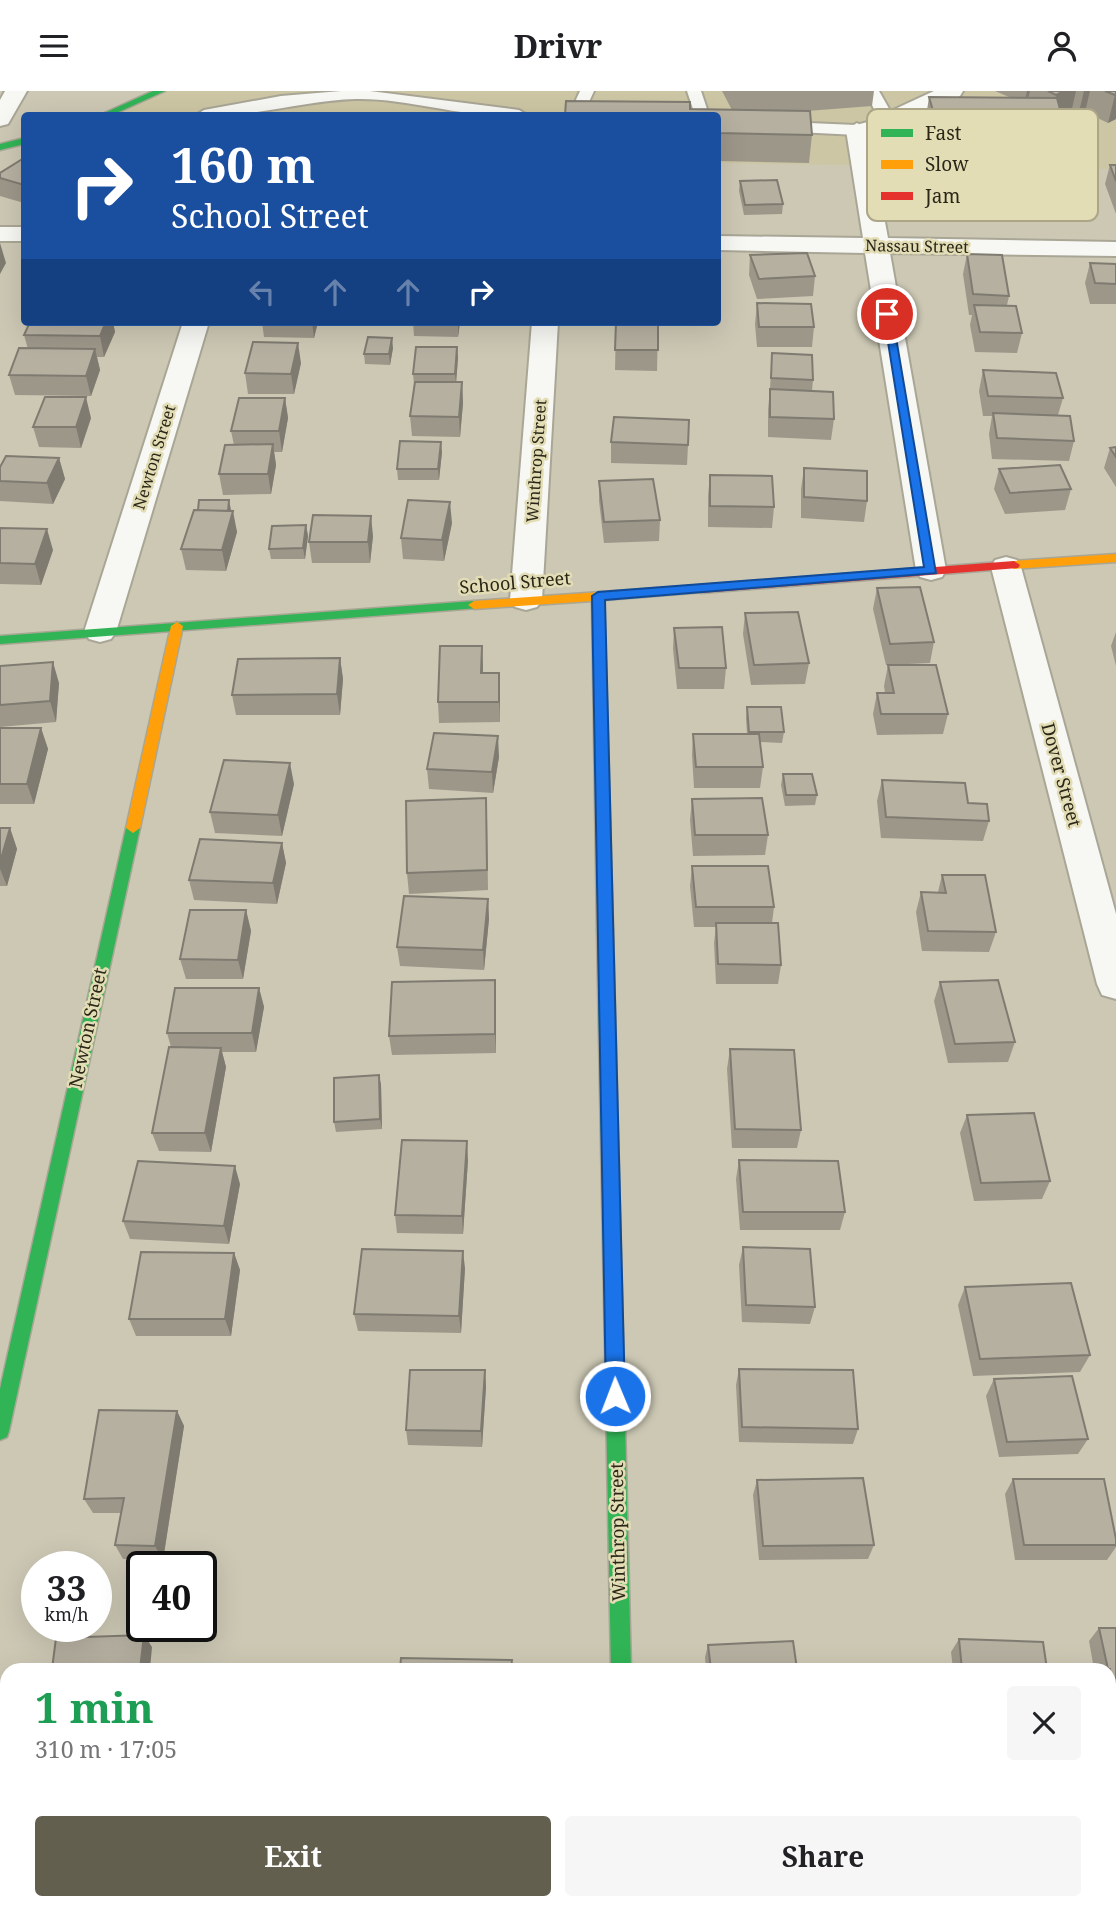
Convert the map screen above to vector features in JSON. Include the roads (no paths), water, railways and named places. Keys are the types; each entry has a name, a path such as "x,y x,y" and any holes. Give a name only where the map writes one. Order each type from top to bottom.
{"street":[{"path":"0,119 16,91"},
{"path":"113,112 161,91"},
{"path":"914,109 952,91"},
{"path":"857,130 867,194"},
{"path":"0,147 21,142"},
{"path":"871,221 931,570"},
{"path":"0,234 21,234"},
{"name":"Nassau Street","path":"721,243 1116,249"},
{"name":"Newton Street","path":"100,632 195,326"},
{"name":"Winthrop Street","path":"526,600 545,326"},
{"name":"School Street","path":"0,640 1116,558"},
{"name":"Dover Street","path":"1006,567 1116,984"},
{"name":"Winthrop Street","path":"598,596 621,1663"},
{"name":"Newton Street","path":"0,1431 177,626"}],"lane":[{"path":"454,91 489,112"},
{"path":"577,112 587,91"},
{"path":"694,91 701,112"},
{"path":"872,91 882,109"},
{"path":"220,112 328,94 358,95 478,112"},
{"path":"721,124 857,130 867,127"}]}
